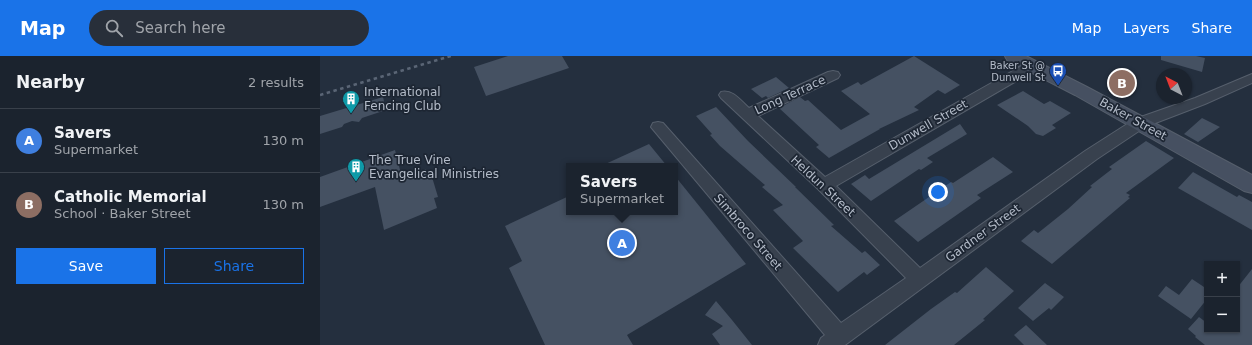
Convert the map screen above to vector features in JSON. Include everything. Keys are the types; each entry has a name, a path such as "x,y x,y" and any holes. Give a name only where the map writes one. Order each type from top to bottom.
{"street":[{"name":"Baker Street","path":"1013,56 1140,123 1252,185"},
{"name":"Dunwell Street","path":"824,185 1032,66"},
{"name":"Long Terrace","path":"747,115 833,75"},
{"name":"Gardner Street","path":"834,341 1091,155 1140,123 1200,101 1252,78"},
{"name":"Heldun Street","path":"726,95 824,185 919,279"},
{"name":"Simbroco Street","path":"658,127 834,341"}],"building":[{"path":"508,56 562,56 569,68 486,96 474,67"},
{"path":"914,56 960,85 945,94 938,90 914,107 919,110 879,129 829,158 816,147 819,145 779,108 800,97 805,101 808,100 841,130 870,114 841,91 858,82 861,85"},
{"path":"1161,56 1196,56 1205,58 1202,72 1161,60"},
{"path":"776,77 789,88 768,98 766,96 762,98 751,89"},
{"path":"1023,91 1044,104 1050,101 1071,113 1052,125 1056,128 1043,136 1036,134 1028,126 997,105"},
{"name":"International Fencing Club","path":"383,97 386,110 362,118 359,122 352,121 344,124 342,127 320,134 320,116"},
{"path":"716,107 748,141 834,225 831,226 862,253 865,251 880,265 867,275 864,272 838,292 793,248 803,241 773,210 783,205 762,187 765,185 720,146 710,135 712,134 696,116"},
{"path":"1202,118 1220,127 1198,142 1184,134"},
{"path":"960,124 967,134 927,158 933,162 921,170 919,169 871,201 851,184 865,175 869,179"},
{"path":"1146,141 1174,158 1126,193 1130,195 1128,197 1130,198 1052,264 1021,241 1034,230 1038,233 1068,209 1092,187 1090,186 1112,169 1109,167"},
{"path":"649,144 665,163 608,163"},
{"path":"395,150 402,178 426,169 428,179 432,177 438,197 434,198 437,208 384,230 375,187 320,207 320,177"},
{"path":"993,157 1013,172 977,195 981,198 918,242 894,221 951,182 953,183"},
{"path":"1193,172 1237,197 1239,195 1252,202 1252,230 1178,188"},
{"path":"678,180 746,264 627,335 633,345 545,345 509,268 522,261 505,226 566,197 566,215 678,215"},
{"path":"986,267 1014,291 983,319 985,320 954,345 885,345 931,309 955,292 957,293"},
{"path":"1252,269 1252,345 1205,345 1188,329 1199,317 1204,321 1204,333 1240,333 1240,284"},
{"path":"1192,279 1204,287 1204,303 1191,319 1158,296 1166,286 1179,295"},
{"path":"1045,283 1064,297 1051,310 1049,308 1033,321 1018,308"},
{"path":"716,301 752,345 720,345 712,334 723,326 705,315"},
{"path":"1026,325 1047,345 1024,345 1014,335"}],"railway":[{"path":"320,95 451,56"}],"place":[{"name":"Catholic Memorial","path":"1122,83"},
{"name":"Baker St @ Dunwell St","path":"1058,86"},
{"name":"International Fencing Club","path":"351,114"},
{"name":"The True Vine Evangelical Ministries","path":"356,182"},
{"name":"Savers","path":"622,243"}]}
